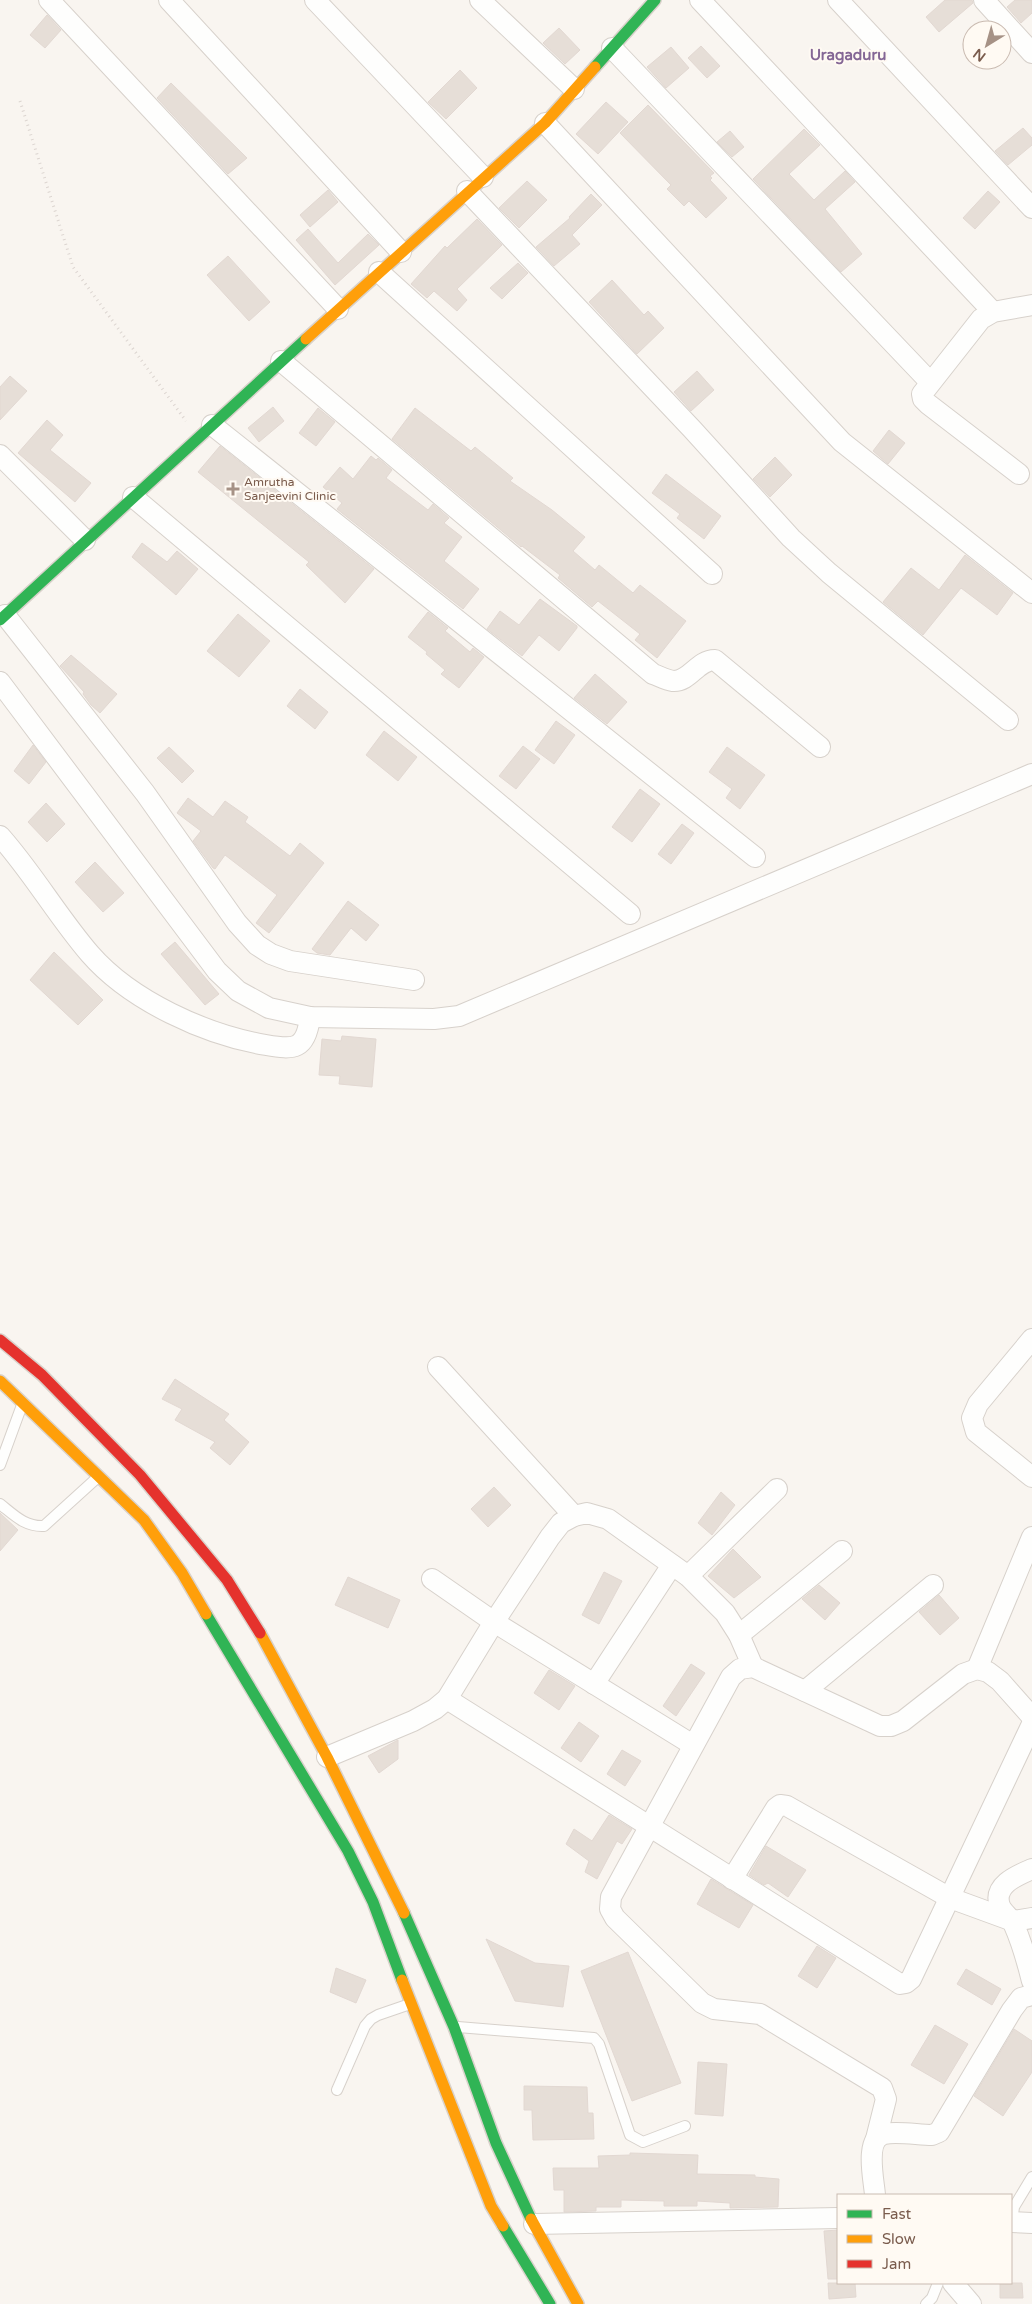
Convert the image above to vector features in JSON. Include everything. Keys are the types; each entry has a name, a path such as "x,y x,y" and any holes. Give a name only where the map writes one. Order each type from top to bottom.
{"main road":[{"path":"3,618 85,540 544,123 655,0"},
{"path":"0,1340 49,1382 140,1475 154,1512 182,1573 348,1851 374,1902 458,2126 491,2206 550,2304"},
{"path":"0,1381 99,1476 154,1512 227,1580 264,1639 328,1757 409,1925 454,2027 496,2143 534,2224 578,2304"}],"street":[{"path":"49,0 338,310"},
{"path":"169,0 401,252"},
{"path":"314,0 483,177"},
{"path":"480,0 574,90"},
{"path":"700,0 993,312"},
{"path":"838,0 1032,208"},
{"path":"984,0 1032,53"},
{"path":"612,48 930,382"},
{"path":"544,123 842,442 1032,593"},
{"path":"467,191 692,429 791,538 829,573 1008,720"},
{"path":"379,272 712,574"},
{"path":"1019,474 923,400 922,394 980,319 993,312 1032,305"},
{"path":"281,361 653,674 672,681 683,679 706,660 715,660 820,747"},
{"path":"205,432 755,857"},
{"path":"0,455 85,540"},
{"path":"133,497 630,914"},
{"path":"3,618 145,794 237,923 257,945 271,954 290,961 414,980"},
{"path":"0,682 217,971 238,991 269,1008 310,1017 434,1018 459,1016 1032,774"},
{"path":"0,836 91,954 136,994 196,1025 249,1042 288,1049 305,1038 310,1017"},
{"path":"1032,1339 978,1404 972,1418 976,1432 1032,1476"},
{"path":"438,1367 574,1516"},
{"path":"688,1576 778,1488"},
{"path":"328,1757 413,1721 435,1709 447,1699 494,1622 550,1537 561,1523 574,1516 587,1513 608,1519 688,1576 725,1613 739,1635 753,1667"},
{"path":"977,1669 1032,1537"},
{"path":"739,1635 842,1551"},
{"path":"594,1684 672,1565"},
{"path":"432,1579 494,1622 693,1745"},
{"path":"805,1691 933,1585"},
{"path":"876,2194 872,2149 886,2099 882,2088 760,2014 714,2009 702,2003 615,1918 610,1910 611,1897 693,1745 731,1678 740,1669 753,1667 880,1726 892,1726 903,1721 963,1674 977,1669 988,1672 1000,1681 1032,1717"},
{"path":"447,1699 649,1828 900,1984 906,1984 911,1979 1032,1724"},
{"path":"732,1879 776,1808 780,1805 787,1806 950,1898 1022,1920"},
{"path":"1022,1920 1000,1907 1000,1896 1011,1878 1032,1869"},
{"path":"1022,1920 1023,1945 1032,1980"},
{"path":"876,2139 885,2134 932,2135 939,2132 1012,2010 1021,1998 1032,1995"},
{"path":"534,2224 837,2218"},
{"path":"1012,2222 1032,2223"},
{"path":"954,2284 971,2304"}],"lane":[{"path":"0,1465 23,1403"},
{"path":"0,1504 25,1524 35,1527 44,1526 99,1476"},
{"path":"336,2090 365,2026 371,2019 412,2004"},
{"path":"454,2027 594,2038 599,2044 630,2136 642,2142 685,2126"},
{"path":"1012,2217 1014,2206 1032,2177"},
{"path":"926,2304 932,2298 938,2284"}],"path":[{"path":"20,101 73,267 205,432"}],"building":[{"path":"945,0 972,0 973,3 939,32 926,17"},
{"path":"1015,0 1032,0 1032,13 1021,23 1007,7"},
{"path":"47,15 61,30 45,48 30,35"},
{"path":"559,28 580,50 565,64 543,43"},
{"path":"701,46 720,66 707,78 688,58"},
{"path":"671,47 689,68 666,88 647,67"},
{"path":"460,70 477,88 446,119 428,102"},
{"path":"171,83 247,158 228,174 157,98"},
{"path":"606,102 628,122 598,154 576,134"},
{"path":"648,105 714,173 710,176 712,178 710,180 727,198 706,218 689,201 684,206 667,189 671,185 620,133"},
{"path":"1023,128 1032,138 1032,145 1008,165 995,151"},
{"path":"804,129 820,145 789,174 814,200 845,171 855,182 825,209 862,254 841,272 753,179"},
{"path":"730,131 744,147 732,157 717,142"},
{"path":"527,181 547,200 519,228 499,208"},
{"path":"328,190 338,202 310,227 300,215"},
{"path":"988,191 1000,202 975,229 963,218"},
{"path":"591,194 602,205 572,235 580,244 554,266 536,247 570,218"},
{"path":"477,219 502,245 457,289 467,300 457,311 434,291 427,298 411,284 445,246 447,248"},
{"path":"308,229 338,263 368,234 379,245 335,285 296,240"},
{"path":"228,256 270,302 249,321 207,275"},
{"path":"518,263 528,273 502,299 490,288"},
{"path":"612,280 644,315 648,311 664,328 637,354 589,302"},
{"path":"697,371 714,390 691,411 674,392"},
{"path":"10,376 27,391 0,420 0,387"},
{"path":"273,407 284,421 259,442 248,428"},
{"path":"318,408 335,422 316,446 299,433"},
{"path":"415,408 471,451 475,447 513,478 510,481 552,510 585,537 573,551 595,570 599,565 633,593 640,585 686,621 657,658 635,640 640,634 598,601 592,607 558,578 560,575 521,547 392,439"},
{"path":"47,420 63,435 50,450 91,483 75,502 18,453"},
{"path":"889,430 905,443 888,464 873,451"},
{"path":"220,446 374,569 345,603 306,565 309,562 198,472"},
{"path":"371,456 376,460 378,458 392,470 386,478 428,510 433,504 449,518 444,523 462,537 444,561 479,589 463,609 337,509 342,503 323,487 340,467 353,479"},
{"path":"775,457 792,475 770,497 753,479"},
{"path":"666,474 721,516 704,539 677,518 680,514 652,493"},
{"path":"142,543 167,562 177,551 198,569 176,595 132,557"},
{"path":"965,555 1013,593 997,615 961,588 923,635 883,602 911,568 939,590"},
{"path":"540,599 577,626 559,651 539,635 522,656 487,629 500,611 519,625"},
{"path":"428,612 448,628 445,631 470,652 473,648 484,657 459,688 441,674 445,670 426,654 427,652 408,637"},
{"path":"238,614 270,641 239,677 207,651"},
{"path":"71,655 117,694 100,713 91,705 83,694 84,692 60,666"},
{"path":"595,674 627,702 607,724 574,698"},
{"path":"300,689 328,712 315,729 287,706"},
{"path":"556,721 575,735 554,764 535,750"},
{"path":"384,731 417,757 398,781 366,755"},
{"path":"33,745 46,762 29,784 14,771"},
{"path":"523,746 540,759 516,789 499,776"},
{"path":"169,747 194,771 182,783 157,758"},
{"path":"727,747 765,775 740,809 726,798 732,789 709,772"},
{"path":"640,789 660,804 632,842 612,827"},
{"path":"188,798 213,817 225,801 248,817 245,822 290,856 300,843 324,863 269,933 256,923 277,895 225,855 215,869 213,868 193,841 201,831 177,813"},
{"path":"46,803 65,824 47,842 28,822"},
{"path":"682,824 694,833 671,864 658,854"},
{"path":"95,862 124,893 103,912 75,882"},
{"path":"348,901 379,925 366,941 351,928 330,955 317,953 312,949"},
{"path":"175,942 219,994 205,1005 161,954"},
{"path":"54,952 103,1000 78,1025 30,980"},
{"path":"342,1036 376,1039 372,1087 339,1084 340,1076 319,1075 322,1039 341,1041"},
{"path":"175,1379 229,1414 224,1420 249,1442 230,1465 210,1448 215,1442 175,1420 182,1409 162,1399"},
{"path":"494,1487 511,1505 488,1527 471,1509"},
{"path":"721,1492 735,1505 712,1535 698,1523"},
{"path":"0,1513 18,1530 0,1551"},
{"path":"733,1549 761,1577 734,1598 708,1576"},
{"path":"604,1572 622,1581 599,1624 582,1615"},
{"path":"348,1577 400,1600 388,1628 335,1605"},
{"path":"819,1585 840,1603 825,1620 802,1599"},
{"path":"939,1595 959,1618 940,1635 919,1612"},
{"path":"691,1664 705,1673 676,1716 663,1706"},
{"path":"549,1670 575,1686 559,1710 534,1693"},
{"path":"579,1722 599,1736 581,1762 561,1748"},
{"path":"398,1740 398,1759 379,1773 368,1756"},
{"path":"622,1750 641,1761 625,1786 607,1774"},
{"path":"609,1815 632,1829 622,1844 617,1841 597,1879 585,1872 589,1861 566,1844 574,1829 592,1841"},
{"path":"766,1846 806,1870 788,1897 768,1883 764,1885 749,1875"},
{"path":"711,1879 753,1905 739,1928 697,1904"},
{"path":"486,1939 535,1963 569,1966 563,2007 515,2001"},
{"path":"817,1946 836,1958 817,1988 798,1976"},
{"path":"628,1952 681,2083 632,2101 581,1971"},
{"path":"336,1968 366,1980 356,2003 330,1992"},
{"path":"966,1969 1001,1989 992,2005 957,1984"},
{"path":"935,2025 968,2044 944,2084 911,2065"},
{"path":"1014,2029 1032,2041 1032,2072 1003,2116 974,2096"},
{"path":"698,2062 727,2064 723,2116 695,2114"},
{"path":"524,2086 587,2087 588,2113 593,2113 594,2139 533,2140 532,2110 524,2110"},
{"path":"630,2153 698,2155 697,2174 755,2175 755,2177 779,2179 778,2207 730,2208 730,2203 697,2201 697,2206 664,2206 664,2201 621,2200 621,2207 596,2207 596,2211 564,2212 564,2190 554,2190 553,2168 599,2168 598,2156 630,2155"},
{"path":"837,2230 837,2279 828,2279 824,2231"},
{"path":"828,2283 855,2284 856,2297 829,2299"},
{"path":"1022,2283 1023,2298 1000,2298 1000,2284"}],"traffic: fast":[{"path":"595,67 655,0"},
{"path":"0,620 306,339"},
{"path":"206,1614 348,1851 373,1902 402,1980"},
{"path":"404,1913 454,2027 496,2143 531,2219"},
{"path":"503,2226 550,2304"}],"traffic: slow":[{"path":"306,339 545,123 595,67"},
{"path":"0,1381 144,1520 182,1573 206,1614"},
{"path":"260,1633 327,1757 404,1913"},
{"path":"402,1980 491,2206 503,2226"},
{"path":"531,2219 578,2304"}],"traffic: jam":[{"path":"0,1340 42,1375 140,1475 227,1580 260,1633"}],"place":[{"name":"Amrutha Sanjeevini Clinic","path":"233,489"}],"district":[{"name":"Uragaduru","path":"848,55"}]}
